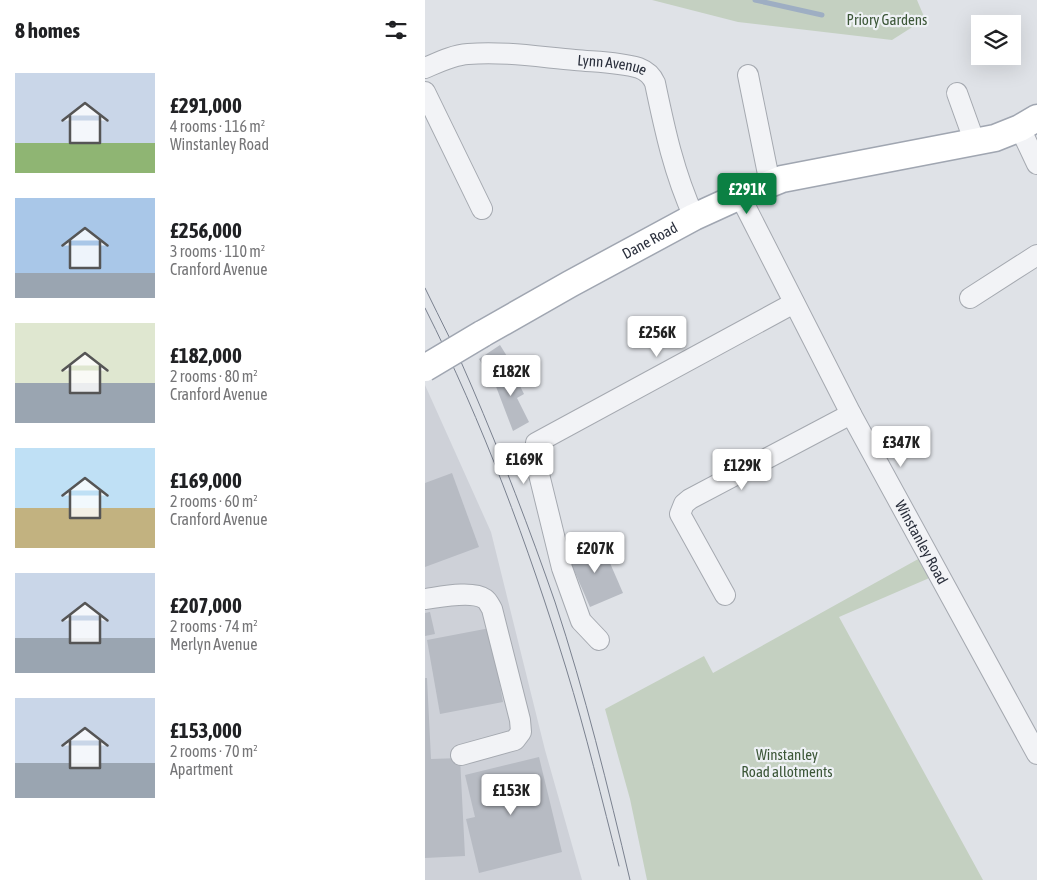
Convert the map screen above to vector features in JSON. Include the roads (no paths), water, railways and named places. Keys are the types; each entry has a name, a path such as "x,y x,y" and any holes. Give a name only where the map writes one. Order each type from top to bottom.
{"main road":[{"name":"Dane Road","path":"425,368 570,284 694,217 740,196 782,179 995,138 1029,123"}],"street":[{"name":"Lynn Avenue","path":"425,68 448,58 467,54 493,53 617,64 645,71 652,76 655,83 672,158 681,187 694,217"},
{"path":"748,76 770,184"},
{"path":"425,92 482,209"},
{"path":"957,94 975,143"},
{"path":"1029,123 1037,164"},
{"name":"Winstanley Road","path":"740,196 851,414 1037,754"},
{"path":"970,298 1037,255"},
{"path":"599,640 581,621 562,568 535,458 537,443 794,304"},
{"path":"725,595 680,514 684,504 690,499 851,414"},
{"path":"425,598 463,594 475,595 485,599 492,609 520,720 521,732 515,740 461,755"}],"waterway":[{"path":"755,0 822,15"}],"tram line":[{"path":"425,288 461,362 483,413 555,602 605,775 630,880"},
{"path":"425,308 485,440 536,576 573,692 619,866"}],"park label":[{"name":"Priory Gardens","path":"887,20"},
{"name":"Winstanley Road allotments","path":"787,764"}]}
